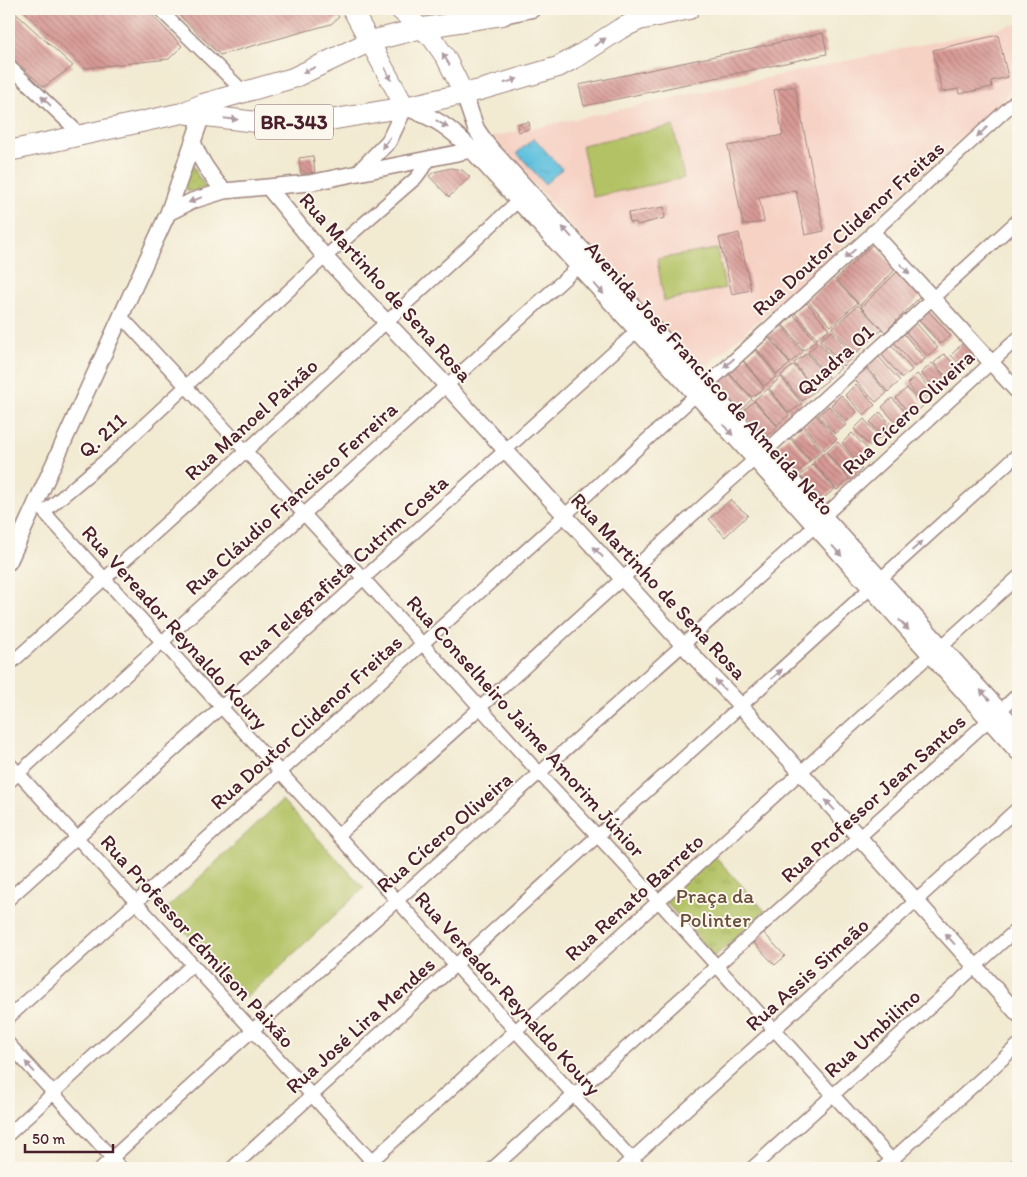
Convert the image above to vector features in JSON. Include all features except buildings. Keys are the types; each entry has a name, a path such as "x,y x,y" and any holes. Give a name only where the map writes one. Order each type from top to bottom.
{"highway":[{"path":"445,9 494,17"},
{"name":"BR-343","path":"9,151 192,114 256,122 295,122 330,120 405,107 464,94 558,67 620,29 639,20 689,9"},
{"name":"BR-343","path":"192,114 203,104 293,78 371,41 422,28 494,17"}],"main road":[{"path":"352,9 405,107"},
{"name":"Avenida José Francisco de Almeida Neto","path":"399,9 422,28 446,58 464,94 476,128 487,145 700,390 995,715 1018,752"},
{"path":"494,17 532,9"},
{"name":"Avenida José Francisco de Almeida Neto","path":"405,107 428,115 453,131 637,331 700,390"},
{"name":"Avenida José Francisco de Almeida Neto","path":"995,715 1018,731"}],"street":[{"path":"159,9 244,92"},
{"path":"9,66 81,135"},
{"name":"Rua Doutor Clidenor Freitas","path":"9,1017 423,644 1017,103"},
{"path":"358,173 389,141 405,107"},
{"path":"192,114 193,142 200,160 210,176 224,191"},
{"path":"9,562 168,213 193,142"},
{"path":"168,213 192,201 224,191 309,182 472,150"},
{"name":"Q. 211","path":"44,512 112,454 325,257 416,178 431,158"},
{"name":"Rua Martinho de Sena Rosa","path":"268,187 325,257 446,385 564,516 741,706 1018,1014"},
{"name":"Rua Manoel Paixão","path":"9,665 246,451 518,201"},
{"name":"Quadra 01","path":"338,835 482,708 622,578 1018,220"},
{"path":"873,233 1018,392"},
{"name":"Rua Cláudio Francisco Ferreira","path":"13,778 578,266"},
{"name":"Rua Conselheiro Jaime Amorim Júnior","path":"120,315 659,902 833,1095 891,1166"},
{"name":"Rua Telegrafista Cutrim Costa","path":"9,899 637,331"},
{"name":"Rua Cícero Oliveira","path":"101,1168 683,645 1018,338"},
{"name":"Rua José Lira Mendes","path":"232,1168 1018,454"},
{"path":"29,519 44,512"},
{"name":"Rua Vereador Reynaldo Koury","path":"44,512 636,1164"},
{"name":"Rua Renato Barreto","path":"371,1166 516,1031 1018,577"},
{"name":"Rua Professor Jean Santos","path":"493,1168 1018,694"},
{"name":"Rua Professor Edmilson Paixão","path":"9,763 13,778 76,838 136,903 312,1096 371,1166"},
{"name":"Rua Assis Simeão","path":"622,1168 636,1164 775,1031 1018,808"},
{"name":"Rua Umbilino","path":"752,1168 1018,928"},
{"path":"9,1134 192,965"},
{"path":"9,1044 121,1168"},
{"path":"891,1166 1018,1045"},
{"path":"1014,1168 1018,1164"}],"shaded area":[{"path":"1018,24 1018,85 862,228 701,371 492,137"}],"green space":[{"path":"673,126 684,178 593,197 582,145"},
{"path":"192,163 206,187 191,191 183,186"},
{"path":"717,249 725,288 664,301 657,259"},
{"path":"282,800 364,888 246,998 165,910"},
{"name":"Praça da Polinter","path":"714,855 765,911 714,957 664,900"}],"water":[{"path":"534,138 562,169 545,184 517,153"}]}
